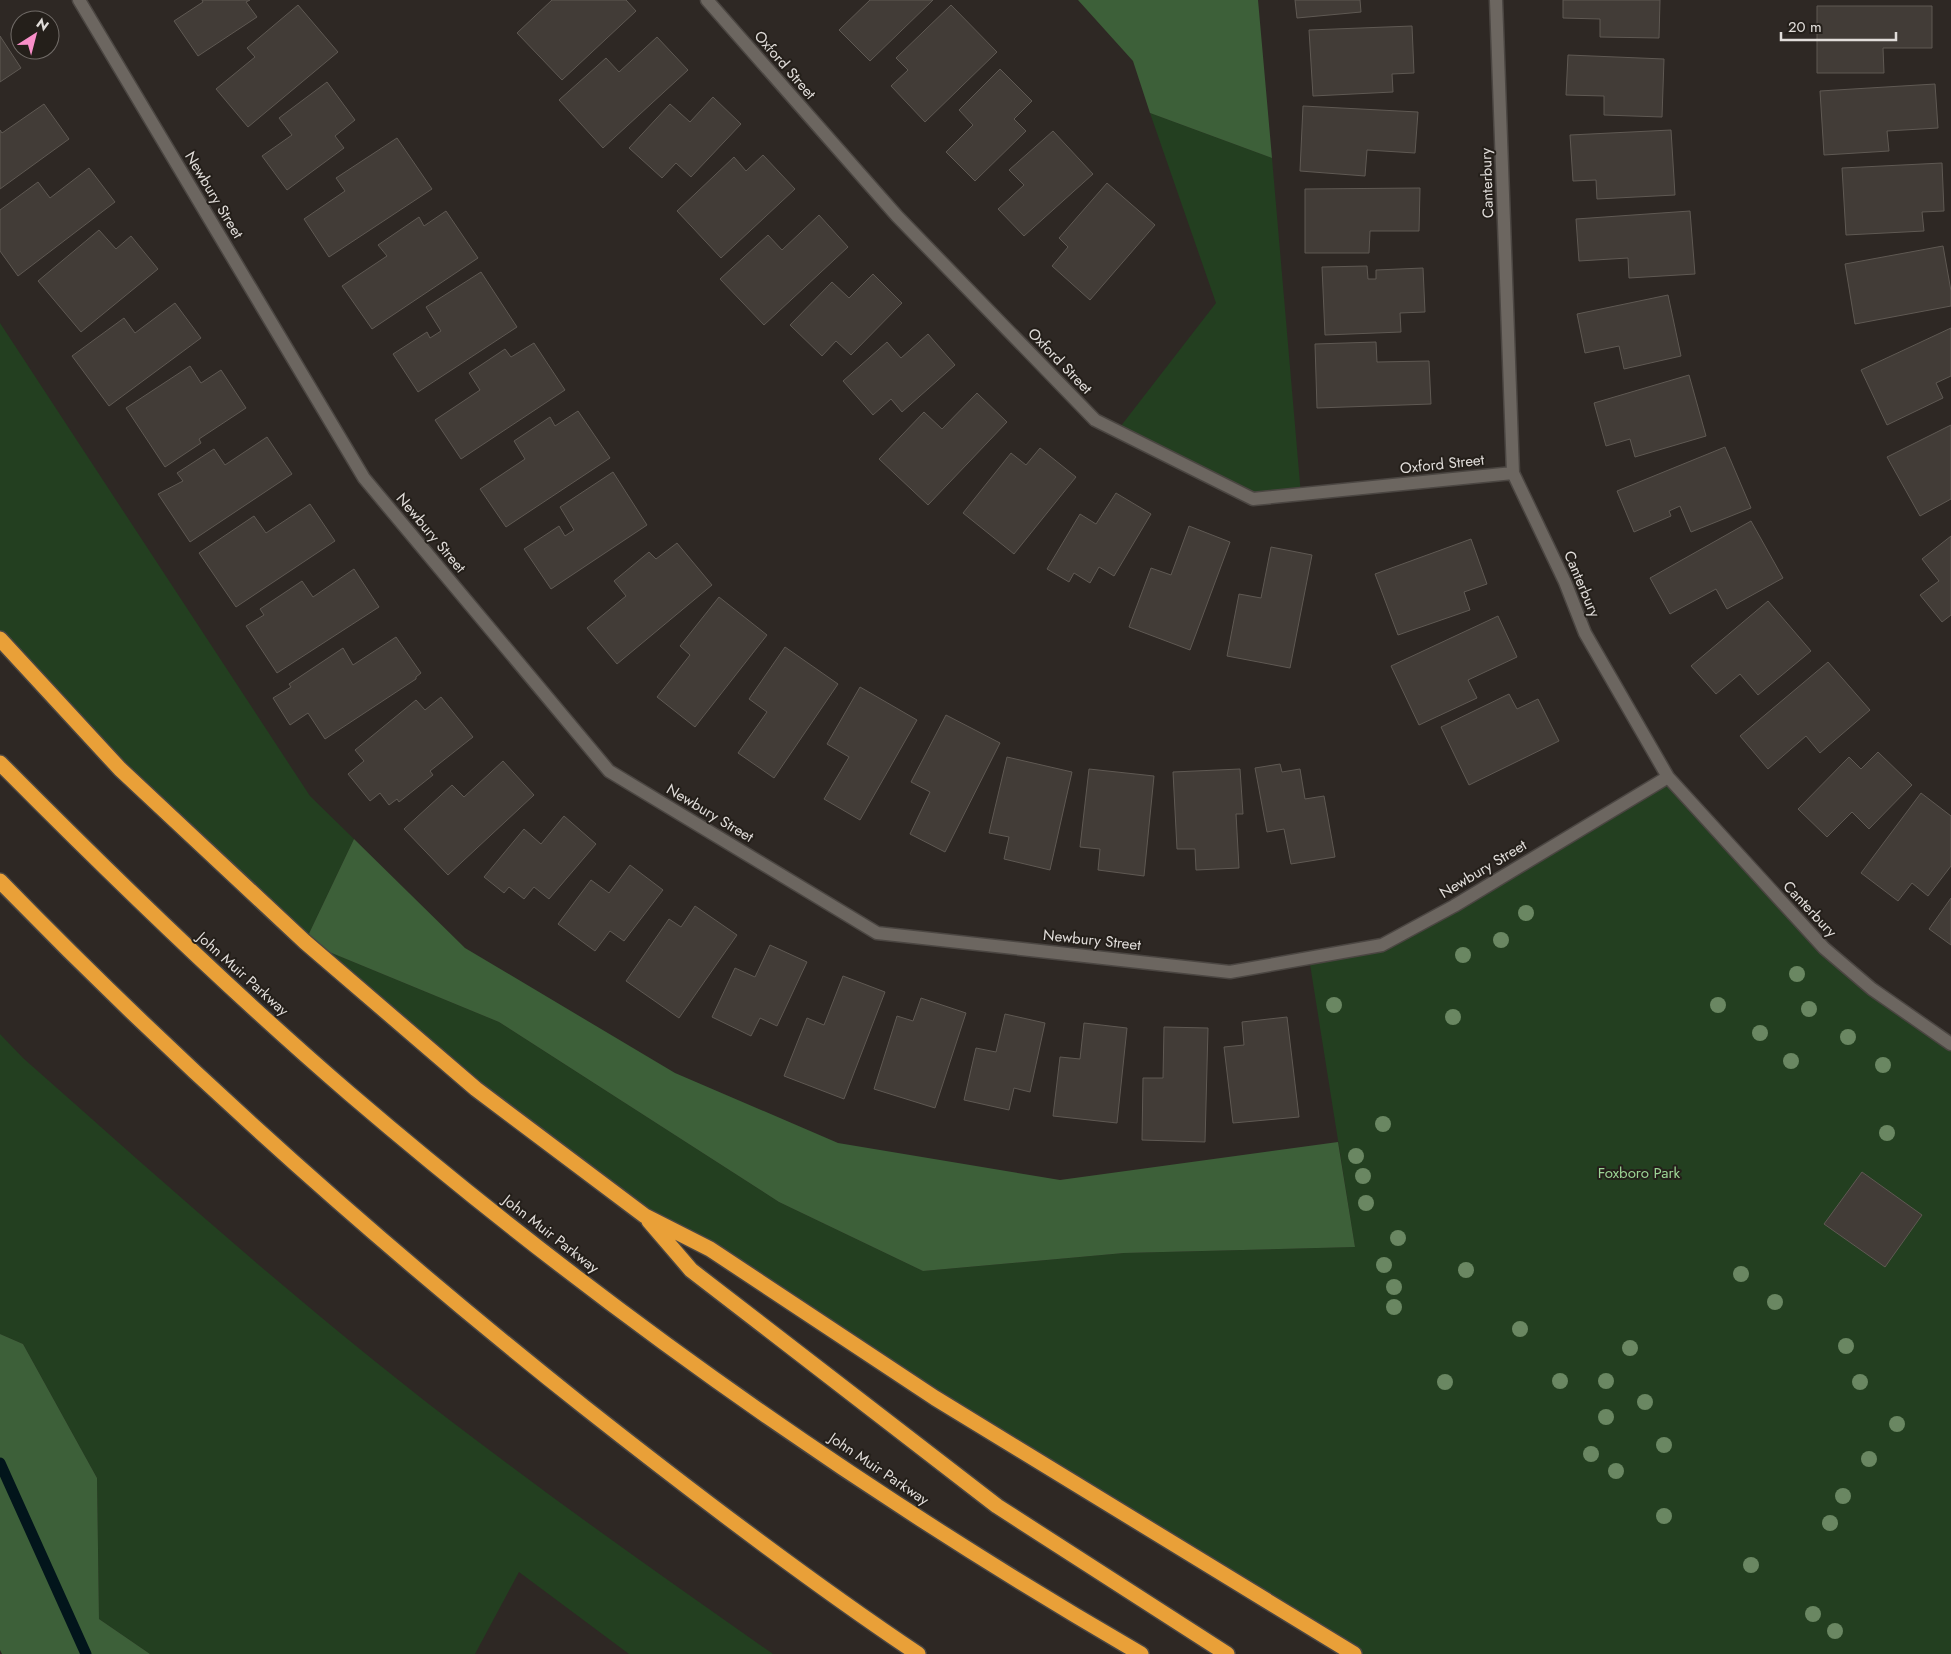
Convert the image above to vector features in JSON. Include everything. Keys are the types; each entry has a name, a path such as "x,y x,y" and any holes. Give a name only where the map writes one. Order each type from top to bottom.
{"highway":[{"path":"0,639 120,769 305,942 476,1089 645,1216 710,1249 935,1398 1354,1654"},
{"name":"John Muir Parkway","path":"0,763 102,865 224,982 350,1094 480,1202 614,1305 880,1492 1031,1590 1141,1654"},
{"path":"0,881 146,1026 259,1132 382,1241 509,1347 637,1449 769,1549 918,1654"},
{"path":"645,1216 691,1270 997,1506 1227,1654"}],"street":[{"name":"Newbury Street","path":"79,0 364,478 609,771 877,933 1230,972 1382,944 1454,906 1668,777"},
{"name":"Oxford Street","path":"707,0 897,216 1095,420 1253,499 1513,473"},
{"name":"Canterbury","path":"1496,0 1513,473 1565,582 1585,633 1668,777 1824,948 1872,989 1951,1044"}],"green space":[{"path":"1078,0 1258,0 1272,158 1150,113 1133,61"},
{"path":"1150,113 1272,158 1301,495 1253,499 1117,431 1216,303"},
{"path":"0,323 310,796 354,839 305,942 120,769 0,639"},
{"name":"Foxboro Park","path":"1668,777 1824,948 1872,989 1951,1044 1951,1654 1354,1654 935,1398 710,1249 645,1216 476,1089 305,942 499,1022 779,1202 923,1271 1124,1253 1355,1247 1309,958 1382,945 1454,906"},
{"path":"354,839 465,948 675,1073 838,1143 1060,1180 1338,1142 1355,1247 1124,1253 923,1271 779,1202 499,1022 305,942"},
{"path":"0,1034 23,1058 191,1206 362,1351 552,1497 773,1654 629,1654 519,1572 475,1654 150,1654 99,1619 97,1478 23,1344 0,1334"},
{"path":"0,1334 23,1344 97,1478 99,1619 150,1654 2,1654 0,1650"}],"building":[{"path":"202,0 250,0 246,2 257,17 198,56 174,21 203,2"},
{"path":"552,0 626,0 636,11 562,80 517,33"},
{"path":"870,0 933,0 870,61 839,30"},
{"path":"1295,0 1360,0 1361,12 1297,18"},
{"path":"1563,0 1660,0 1659,38 1600,37 1600,19 1563,18"},
{"path":"298,5 338,52 248,127 216,89 255,57 247,48"},
{"path":"951,5 997,52 925,122 891,86 908,70 896,58"},
{"path":"1817,6 1932,6 1932,48 1883,48 1884,73 1817,73"},
{"path":"1412,26 1414,73 1392,74 1393,92 1313,96 1309,30"},
{"path":"0,36 10,51 10,60 16,60 21,68 0,82"},
{"path":"657,37 688,70 603,148 559,100 606,58 619,72"},
{"path":"1568,55 1664,59 1662,117 1604,115 1604,96 1566,95"},
{"path":"1000,69 1032,101 1014,119 1026,131 975,181 946,152 973,125 959,110"},
{"path":"327,82 355,120 335,136 344,148 287,190 262,156 292,135 279,118"},
{"path":"1935,84 1938,128 1887,131 1889,151 1824,155 1820,91"},
{"path":"713,97 741,124 691,177 676,163 662,178 629,148 670,104 690,122"},
{"path":"44,104 69,139 0,189 0,130 2,133"},
{"path":"1303,106 1418,112 1415,153 1367,150 1365,176 1300,171"},
{"path":"1671,130 1675,195 1597,199 1596,180 1573,181 1570,135"},
{"path":"1053,131 1093,174 1024,236 998,209 1024,185 1009,170"},
{"path":"397,138 432,189 329,257 304,219 345,191 336,178"},
{"path":"763,155 795,189 721,258 677,211 734,157 746,171"},
{"path":"1942,163 1944,211 1922,212 1924,231 1846,235 1842,168"},
{"path":"89,168 115,202 18,276 0,251 0,210 38,182 50,198"},
{"path":"1107,183 1155,225 1090,300 1052,266 1068,247 1059,238"},
{"path":"1420,188 1419,231 1370,231 1369,253 1305,253 1305,189"},
{"path":"446,211 478,258 372,329 342,286 387,256 378,245 419,217 424,226"},
{"path":"1690,211 1695,274 1629,278 1628,258 1579,261 1576,219"},
{"path":"819,215 848,247 764,325 720,279 768,235 782,250"},
{"path":"99,230 116,249 131,236 158,269 81,332 38,281"},
{"path":"1943,246 1951,291 1951,306 1855,324 1845,264"},
{"path":"1367,266 1368,279 1376,279 1376,270 1423,268 1425,312 1400,313 1401,332 1325,335 1322,267"},
{"path":"481,272 517,327 418,392 393,354 427,332 430,338 441,331 426,307"},
{"path":"873,274 902,303 851,355 836,341 822,356 790,325 832,282 849,298"},
{"path":"1668,295 1681,356 1624,369 1619,346 1585,353 1577,314"},
{"path":"175,303 201,338 109,406 72,356 124,318 135,333"},
{"path":"1951,328 1951,376 1936,383 1943,398 1887,425 1861,370"},
{"path":"928,334 955,365 902,412 891,399 873,415 843,381 887,342 901,358"},
{"path":"1376,342 1377,362 1429,361 1431,404 1317,408 1315,344"},
{"path":"534,343 565,390 461,459 435,420 480,390 469,373 505,349 511,357"},
{"path":"190,366 201,383 221,370 246,408 199,439 201,443 165,467 126,408"},
{"path":"1689,375 1706,436 1635,457 1630,439 1606,446 1594,403"},
{"path":"977,393 1007,422 928,505 879,459 924,412 942,429"},
{"path":"578,411 610,458 506,527 480,489 525,459 514,441 550,417 555,426"},
{"path":"1951,425 1951,499 1920,516 1887,457"},
{"path":"267,437 292,474 190,542 158,494 183,481 177,473 214,449 225,465"},
{"path":"1725,447 1751,508 1691,532 1680,506 1669,511 1671,516 1634,532 1617,491"},
{"path":"1040,448 1076,477 1014,554 963,513 1011,453 1026,465"},
{"path":"613,472 647,525 551,589 524,549 559,526 565,536 574,530 560,507"},
{"path":"1116,493 1151,514 1114,576 1099,567 1090,583 1074,573 1069,582 1047,569 1080,514 1096,524"},
{"path":"310,504 335,541 236,607 199,553 254,516 266,533"},
{"path":"1751,521 1783,578 1727,609 1716,589 1670,614 1650,578"},
{"path":"1189,526 1230,542 1190,650 1129,627 1151,568 1171,575"},
{"path":"1951,536 1951,615 1942,622 1920,595 1939,581 1922,559"},
{"path":"1471,539 1487,584 1464,592 1470,610 1398,635 1375,574"},
{"path":"677,543 712,585 617,664 587,628 626,596 614,581 649,552 656,559"},
{"path":"1271,547 1312,555 1290,668 1227,656 1239,594 1261,598"},
{"path":"354,569 379,607 277,673 246,626 264,615 260,609 302,581 313,597"},
{"path":"719,597 767,635 695,727 657,697 690,655 680,646"},
{"path":"1768,601 1811,651 1758,695 1740,674 1716,694 1691,666"},
{"path":"1498,616 1517,657 1468,680 1477,698 1419,725 1391,666"},
{"path":"396,637 421,673 416,679 325,739 308,713 290,725 273,698 291,687 289,684 343,648 353,665"},
{"path":"785,647 838,684 774,778 738,753 767,712 749,699"},
{"path":"1828,662 1870,710 1820,753 1806,736 1768,769 1740,736"},
{"path":"860,687 917,720 860,820 824,799 849,757 827,744"},
{"path":"1509,694 1517,709 1538,699 1559,741 1469,785 1441,727"},
{"path":"441,697 473,737 430,771 433,775 399,802 397,799 389,805 380,793 370,801 348,774 364,761 355,750 416,700 425,710"},
{"path":"946,715 1000,743 945,852 910,834 930,792 911,782"},
{"path":"1878,752 1912,785 1869,829 1852,812 1827,837 1798,809 1849,757 1861,769"},
{"path":"1007,757 1072,772 1050,870 1004,859 1009,837 989,833"},
{"path":"503,761 534,795 448,875 404,829 452,785 464,797"},
{"path":"1280,764 1282,772 1300,769 1305,799 1324,796 1335,857 1291,864 1284,829 1267,832 1255,768"},
{"path":"1089,769 1154,776 1144,876 1098,870 1100,849 1080,847"},
{"path":"1240,769 1243,814 1236,814 1239,868 1196,870 1195,849 1177,849 1173,772"},
{"path":"1921,793 1951,816 1951,866 1928,896 1912,883 1898,901 1861,873"},
{"path":"564,816 596,844 549,899 534,887 524,899 509,887 504,893 484,877 524,829 541,844"},
{"path":"630,865 663,890 624,941 610,931 595,951 558,924 591,880 609,893"},
{"path":"1951,898 1951,945 1929,929"},
{"path":"695,906 737,935 679,1018 626,981 669,919 681,927"},
{"path":"770,945 807,962 777,1026 760,1018 751,1036 712,1017 735,968 755,977"},
{"path":"843,976 885,992 844,1099 784,1076 807,1018 824,1025"},
{"path":"921,998 966,1013 935,1108 874,1089 897,1016 913,1021"},
{"path":"1005,1014 1045,1023 1030,1092 1014,1088 1009,1110 964,1100 976,1048 996,1052"},
{"path":"1287,1017 1299,1117 1233,1123 1224,1047 1244,1045 1242,1022"},
{"path":"1084,1023 1127,1028 1117,1123 1053,1116 1060,1057 1080,1059"},
{"path":"1164,1027 1208,1028 1205,1142 1142,1140 1143,1078 1163,1078"},
{"path":"1862,1172 1922,1215 1885,1267 1824,1224"}],"waterway":[{"path":"0,1463 86,1654"}]}
